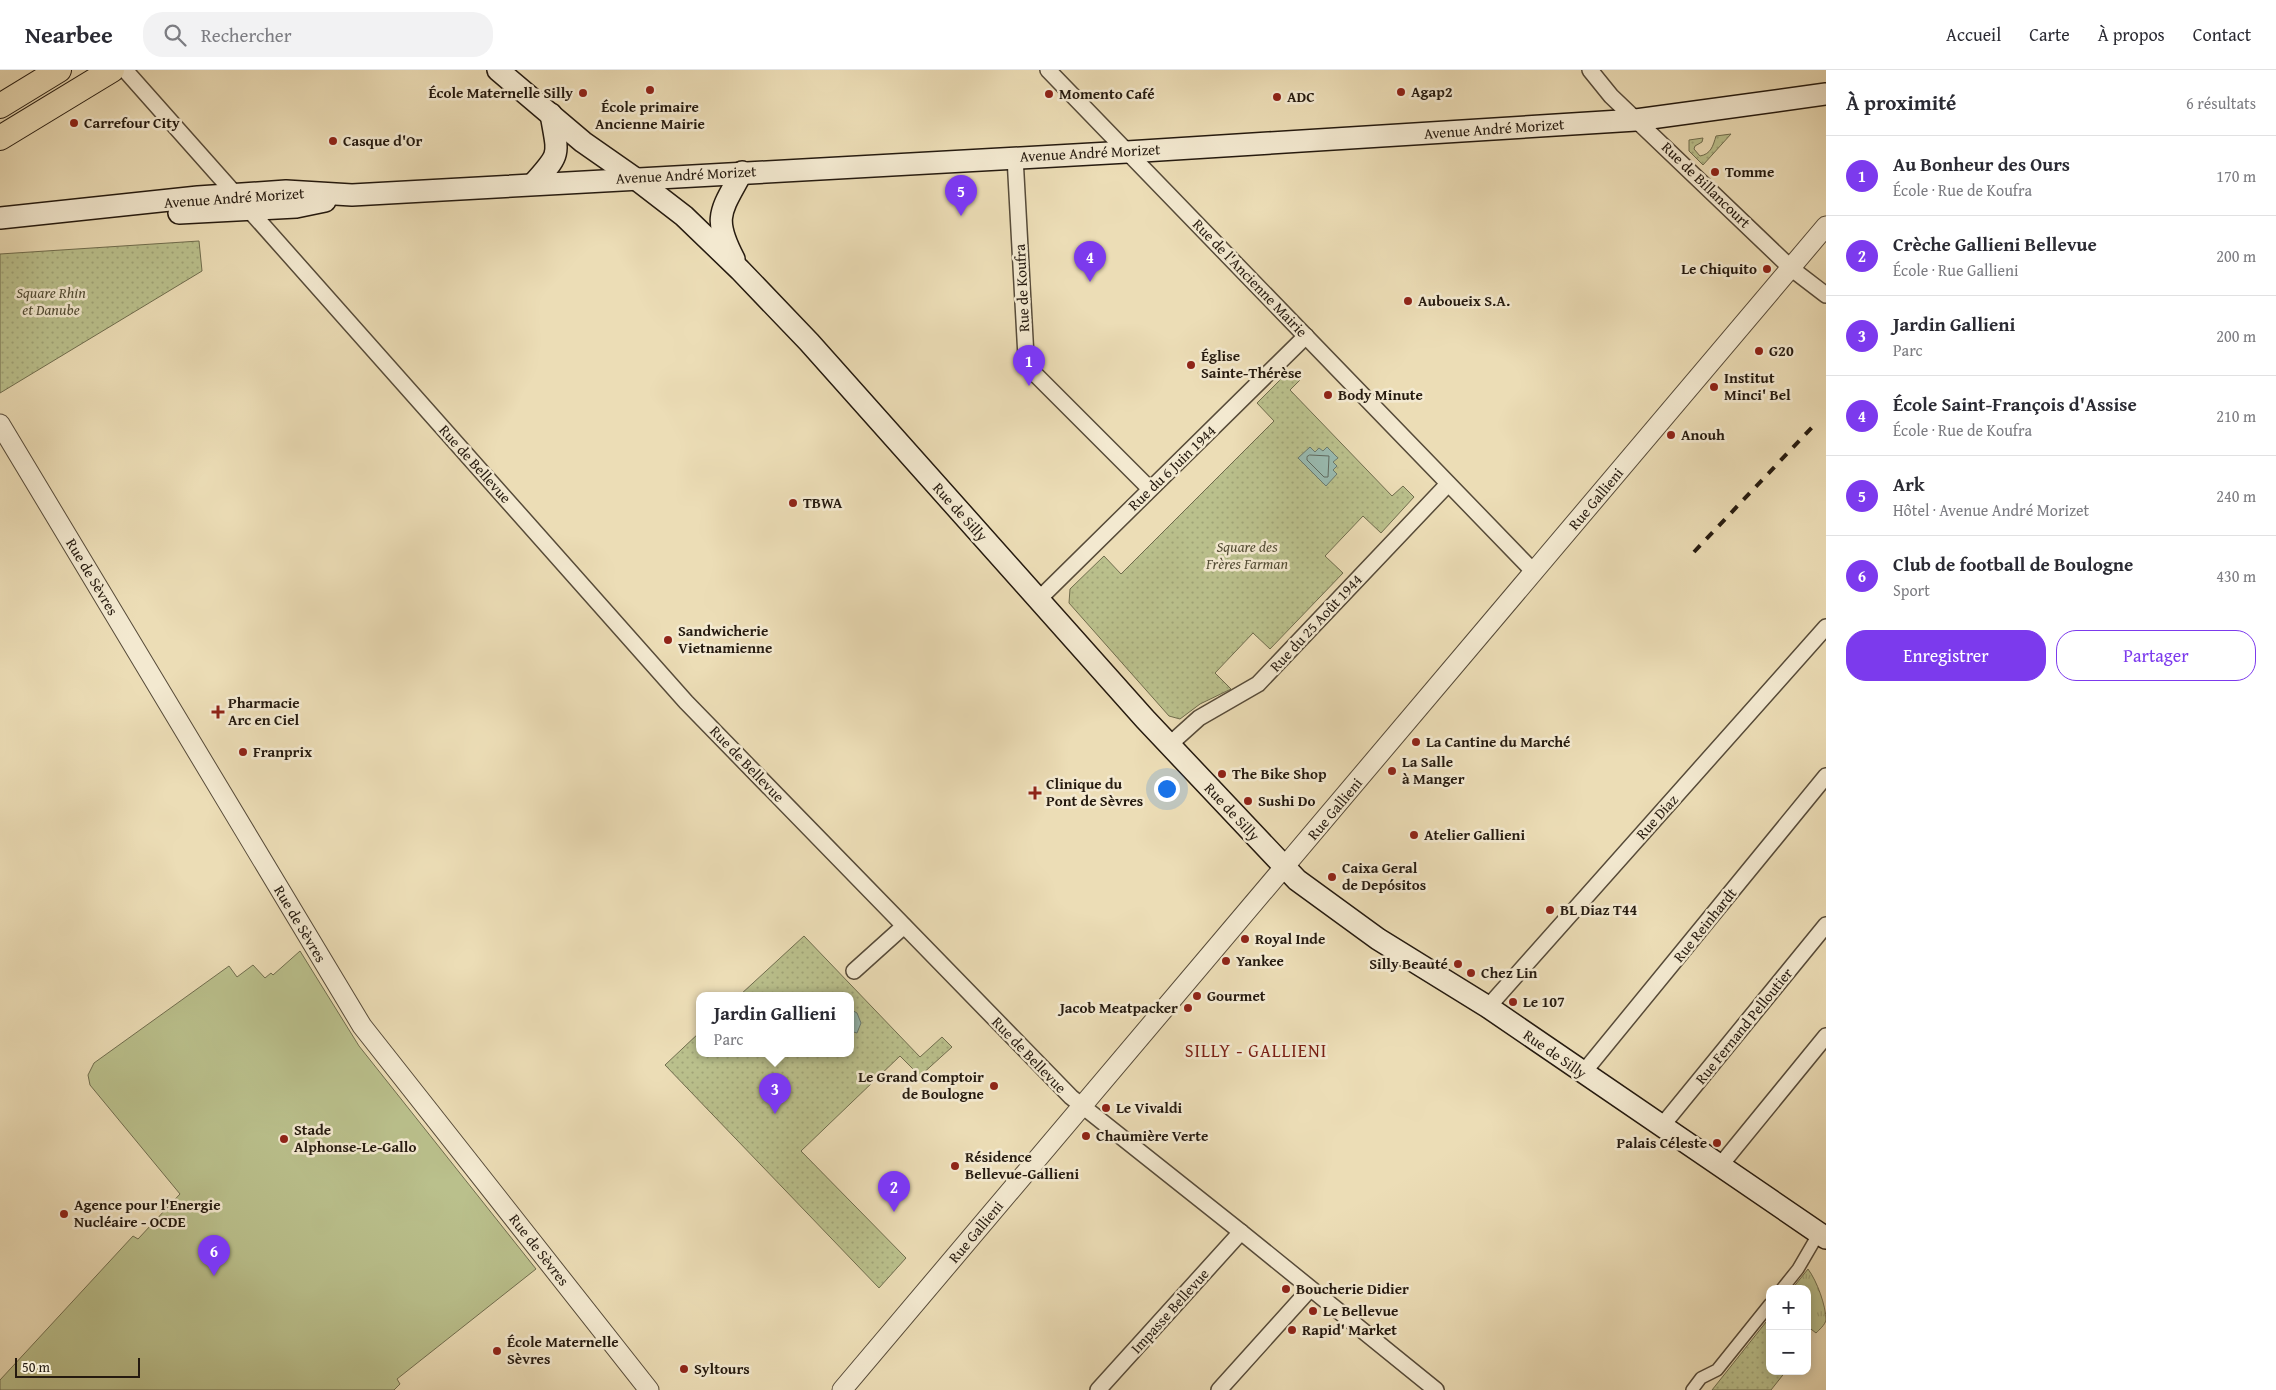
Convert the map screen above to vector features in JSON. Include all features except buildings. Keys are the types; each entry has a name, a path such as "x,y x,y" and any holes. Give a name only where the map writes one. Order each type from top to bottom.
{"main road":[{"path":"0,106 59,70"},
{"path":"0,138 112,70"},
{"name":"Rue de Silly","path":"498,70 583,142 684,216 740,270 809,342 1169,745 1283,868 1310,892 1378,939 1488,1007 1822,1236"},
{"name":"Avenue André Morizet","path":"3,216 146,204 242,202 286,191 352,195 1127,152 1636,120 1826,94"},
{"path":"533,184 553,162 557,152 551,114"},
{"name":"Rue de Silly","path":"740,270 724,240 720,224 721,211 742,172"}],"street":[{"name":"Rue de Bellevue","path":"125,70 686,702 1071,1098 1241,1232 1436,1390"},
{"name":"Rue de l'Ancienne Mairie","path":"1048,70 1534,572"},
{"name":"Rue de Billancourt","path":"1599,73 1611,96 1792,269 1826,294"},
{"name":"Rue de Koufra","path":"1015,157 1026,357 1034,373 1150,489"},
{"name":"Rue Gallieni","path":"842,1390 1792,269 1826,226"},
{"name":"Rue du 6 Juin 1944","path":"1038,600 1306,336"},
{"name":"Rue de Sèvres","path":"0,424 362,1026 649,1390"},
{"name":"Rue du 25 Août 1944","path":"1169,745 1199,718 1258,684 1448,484"},
{"name":"Rue Diaz","path":"1488,1007 1826,627"},
{"name":"Rue Reinhardt","path":"1583,1073 1826,776"},
{"name":"Rue Fernand Pelloutier","path":"1661,1127 1826,925"},
{"path":"854,971 904,926"},
{"path":"1719,1167 1826,1036"},
{"name":"Impasse Bellevue","path":"1098,1390 1241,1232"},
{"path":"1785,1285 1822,1236"},
{"path":"1218,1390 1310,1289"},
{"path":"1692,1390 1701,1378 1717,1370 1766,1309"}],"green space":[{"path":"1731,134 1703,165 1689,151 1689,140 1703,138 1702,142 1695,146 1694,149 1700,156 1704,155 1713,146 1716,136"},
{"name":"Square Rhin et Danube","path":"199,241 202,271 0,393 0,254"},
{"name":"Square des Frères Farman","path":"1290,370 1300,380 1290,390 1392,496 1403,486 1414,497 1381,533 1363,516 1325,556 1343,573 1270,649 1253,633 1215,673 1231,689 1200,704 1180,719 1169,716 1069,603 1070,589 1104,556 1121,574 1274,421 1257,403"},
{"path":"804,936 920,1057 942,1037 952,1047 920,1076 900,1056 801,1151 906,1258 879,1288 665,1065 696,1036 696,1057 854,1057 854,992 743,992"},
{"name":"Stade Alphonse-Le-Gallo","path":"300,951 359,1046 536,1269 397,1379 400,1384 394,1390 0,1390 0,1380 133,1236 138,1239 180,1194 90,1085 88,1075 94,1063 229,966 237,977 253,965 265,978 271,973 273,975"},
{"path":"1808,1269 1818,1287 1826,1314 1825,1322 1816,1333 1811,1329 1811,1285 1795,1285"},
{"path":"1766,1322 1766,1375 1783,1375 1771,1390 1712,1390"}],"water":[{"path":"1310,447 1315,452 1319,448 1323,451 1327,447 1338,458 1333,462 1337,466 1333,470 1337,474 1326,486 1298,458"},
{"path":"854,1011 857,1013 861,1023 857,1033 854,1032"}],"railway":[{"path":"1694,552 1817,422"}],"place":[{"name":"École primaire Ancienne Mairie","path":"650,90"},
{"name":"Agap2","path":"1401,92"},
{"name":"École Maternelle Silly","path":"583,93"},
{"name":"Momento Café","path":"1049,94"},
{"name":"ADC","path":"1277,97"},
{"name":"Carrefour City","path":"74,123"},
{"name":"Casque d'Or","path":"333,141"},
{"name":"Tomme","path":"1715,172"},
{"name":"Ark","path":"961,216"},
{"name":"Le Chiquito","path":"1767,269"},
{"name":"École Saint-François d'Assise","path":"1090,282"},
{"name":"Auboueix S.A.","path":"1408,301"},
{"name":"G20","path":"1759,351"},
{"name":"Église Sainte-Thérèse","path":"1191,365"},
{"name":"Au Bonheur des Ours","path":"1029,386"},
{"name":"Institut Minci' Bel","path":"1714,387"},
{"name":"Body Minute","path":"1328,395"},
{"name":"Anouh","path":"1671,435"},
{"name":"TBWA","path":"793,503"},
{"name":"Sandwicherie Vietnamienne","path":"668,640"},
{"name":"Pharmacie Arc en Ciel","path":"218,712"},
{"name":"La Cantine du Marché","path":"1416,742"},
{"name":"Franprix","path":"243,752"},
{"name":"La Salle à Manger","path":"1392,771"},
{"name":"The Bike Shop","path":"1222,774"},
{"name":"Clinique du Pont de Sèvres","path":"1035,793"},
{"name":"Sushi Do","path":"1248,801"},
{"name":"Atelier Gallieni","path":"1414,835"},
{"name":"Caixa Geral de Depósitos","path":"1332,877"},
{"name":"BL Diaz T44","path":"1550,910"},
{"name":"Royal Inde","path":"1245,939"},
{"name":"Yankee","path":"1226,961"},
{"name":"Silly Beauté","path":"1458,964"},
{"name":"Chez Lin","path":"1471,973"},
{"name":"Gourmet","path":"1197,996"},
{"name":"Le 107","path":"1513,1002"},
{"name":"Jacob Meatpacker","path":"1188,1008"},
{"name":"Le Grand Comptoir de Boulogne","path":"994,1086"},
{"name":"Le Vivaldi","path":"1106,1108"},
{"name":"Jardin Gallieni","path":"775,1114"},
{"name":"Chaumière Verte","path":"1086,1136"},
{"name":"Stade Alphonse-Le-Gallo","path":"284,1139"},
{"name":"Palais Céleste","path":"1717,1143"},
{"name":"Résidence Bellevue-Gallieni","path":"955,1166"},
{"name":"Crèche Gallieni Bellevue","path":"894,1212"},
{"name":"Agence pour l'Energie Nucléaire - OCDE","path":"64,1214"},
{"name":"Club de football de Boulogne","path":"214,1276"},
{"name":"Boucherie Didier","path":"1286,1289"},
{"name":"Le Bellevue","path":"1313,1311"},
{"name":"Rapid' Market","path":"1292,1330"},
{"name":"École Maternelle Sèvres","path":"497,1351"},
{"name":"Syltours","path":"684,1369"}],"district":[{"name":"SILLY - GALLIENI","path":"1256,1051"}]}
